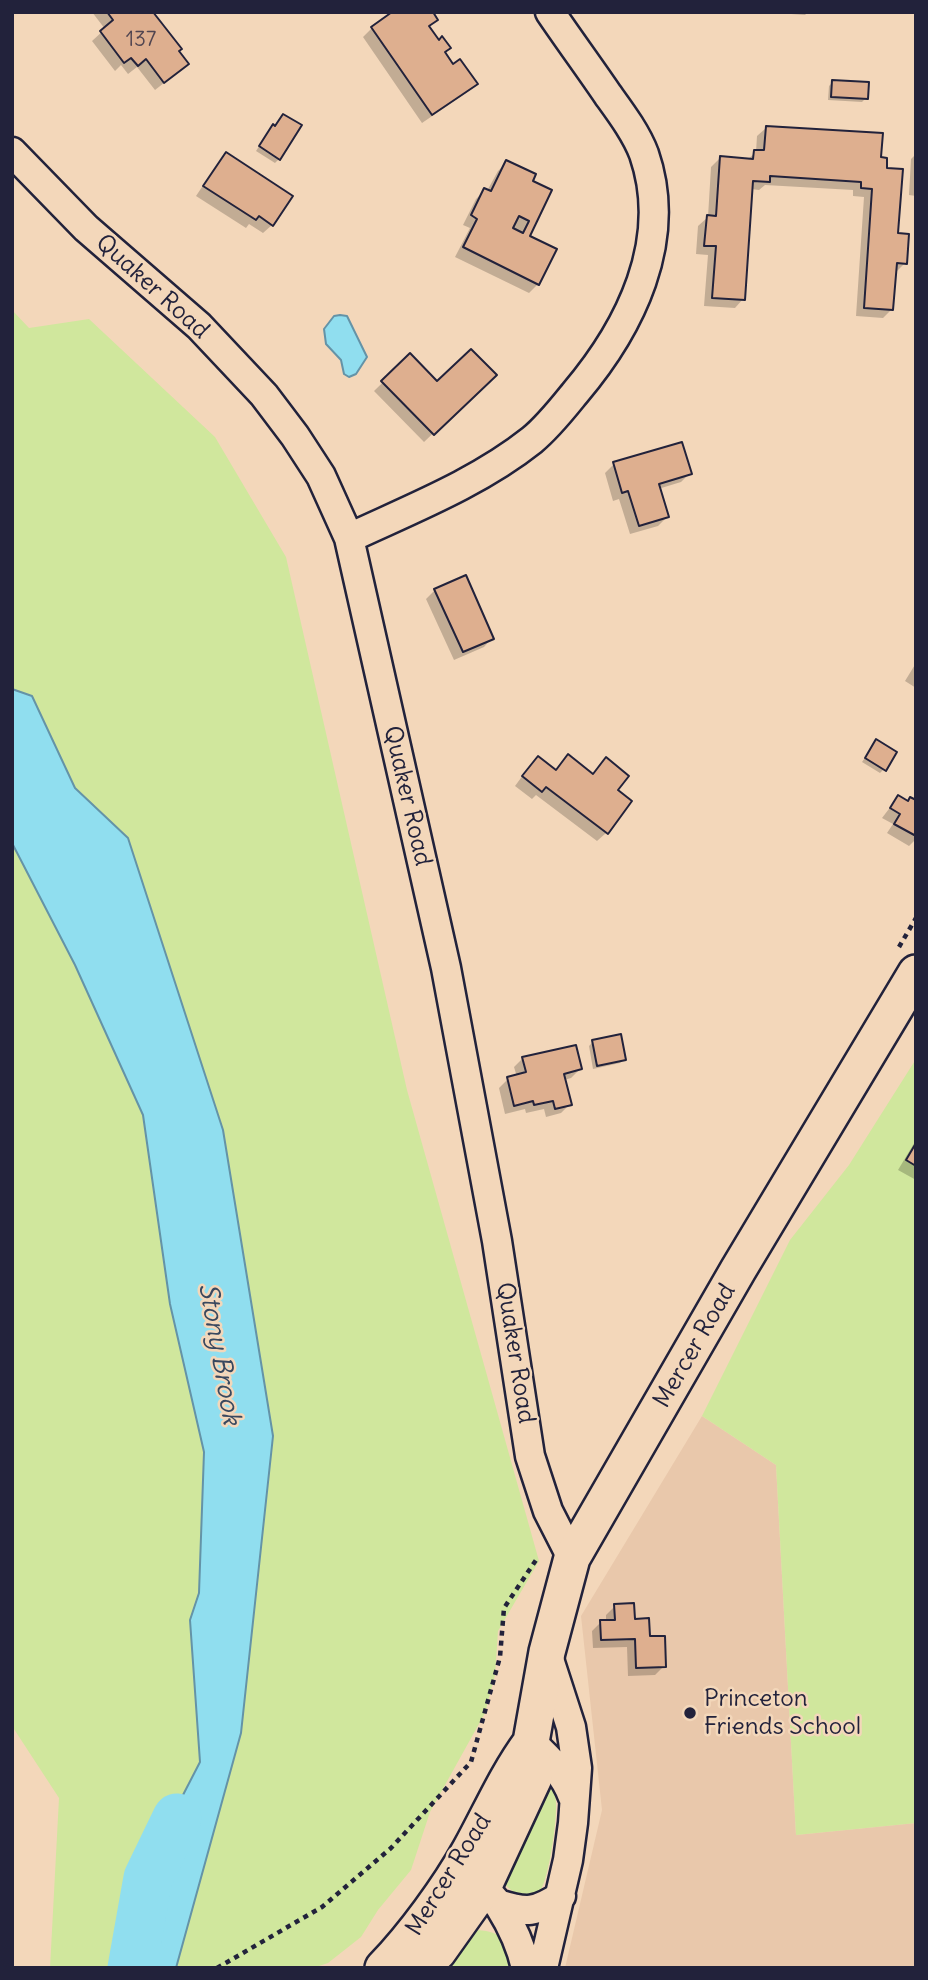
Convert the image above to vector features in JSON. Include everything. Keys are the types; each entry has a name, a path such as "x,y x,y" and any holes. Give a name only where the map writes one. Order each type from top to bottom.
{"main road":[{"name":"Mercer Road","path":"421,1968 490,1897 534,1778 531,1742 547,1652 572,1558 738,1270 916,972"},
{"name":"Mercer Road","path":"383,1968 401,1949 469,1853 512,1767 531,1742"}],"street":[{"path":"349,538 444,495 533,439 596,369 621,330 639,292 650,251 654,212 652,183 643,152 627,122 550,12"},
{"name":"Quaker Road","path":"12,152 86,228 199,326 264,395 321,476 349,538 446,968 497,1241 530,1455 548,1511 572,1558"},
{"path":"543,1968 561,1896 573,1823 577,1768 571,1727 547,1652"},
{"path":"531,1742 553,1762 566,1779 573,1797"},
{"path":"469,1853 475,1876 518,1939 526,1968"},
{"path":"490,1897 529,1911 542,1908 561,1896"}],"shaded area":[{"name":"Princeton Friends School","path":"702,1416 776,1465 796,1835 916,1823 916,1968 565,1968 602,1810 581,1616"}],"green space":[{"path":"12,310 29,328 89,319 215,437 286,557 407,1090 539,1561 498,1631 495,1675 485,1713 430,1812 411,1870 378,1910 361,1937 328,1963 313,1968 176,1968 241,1733 253,1615 223,1130 128,838 75,788 32,696 12,689"},
{"path":"12,843 75,965 143,1115 170,1304 204,1452 199,1593 190,1621 200,1762 151,1857 132,1968 50,1968 59,1798 12,1726"},
{"path":"916,1059 916,1823 796,1835 776,1465 702,1416 790,1240 849,1165"},
{"path":"540,1779 552,1783 554,1791 554,1835 540,1891 536,1895 526,1897 515,1893 503,1882"},
{"path":"477,1930 499,1936 507,1951 509,1968 433,1968"}],"water":[{"path":"334,316 347,316 367,357 356,374 349,377 344,374 341,360 326,344 324,329"},
{"name":"Stony Brook","path":"12,689 32,696 75,788 128,838 223,1130 273,1436 241,1733 176,1968 132,1968 151,1857 200,1762 190,1620 199,1593 204,1452 170,1304 143,1115 75,965 12,843"}],"building":[{"path":"107,12 153,12 182,49 179,51 189,64 164,83 146,59 138,66 131,58 124,63 100,31 113,20"},
{"path":"392,12 433,12 438,20 429,26 439,40 442,36 451,48 445,52 453,64 460,59 478,84 432,115 371,27"},
{"path":"832,80 869,82 868,99 831,97"},
{"path":"283,114 302,125 280,160 259,146"},
{"path":"766,126 883,133 881,157 887,158 887,168 903,169 898,233 909,234 907,264 897,263 893,310 864,308 872,189 861,188 861,182 770,176 770,182 753,181 745,300 712,298 716,246 704,246 707,215 716,216 720,156 753,159 754,150 764,150"},
{"path":"226,152 293,196 273,226 259,216 256,220 203,186"},
{"path":"506,160 536,174 533,181 552,190 530,236 557,249 539,285 463,247 477,219 471,215 484,188 491,191","holes":["519,216 529,221 523,233 513,228"]},
{"path":"471,349 497,375 434,435 381,381 410,353 437,381"},
{"path":"682,442 692,474 659,484 669,517 639,526 628,491 622,493 613,462"},
{"path":"466,575 494,639 463,652 434,589"},
{"path":"876,739 897,752 886,771 865,758"},
{"path":"568,754 593,774 606,757 629,776 618,790 632,801 608,834 546,787 542,792 522,776 538,756 556,770"},
{"path":"898,795 908,801 910,797 916,800 916,836 894,824 900,814 890,808"},
{"path":"621,1034 626,1060 597,1066 592,1040"},
{"path":"576,1045 582,1069 564,1074 572,1105 555,1109 553,1101 534,1105 533,1101 514,1106 507,1077 526,1072 522,1057"},
{"path":"916,1143 916,1166 906,1160"},
{"path":"634,1603 635,1619 649,1618 650,1636 665,1636 666,1667 636,1668 635,1639 601,1640 600,1620 615,1620 614,1604"}],"waterway":[{"name":"Stony Brook","path":"132,1968 148,1878 177,1818"}],"place":[{"name":"Princeton Friends School","path":"690,1713"}]}
